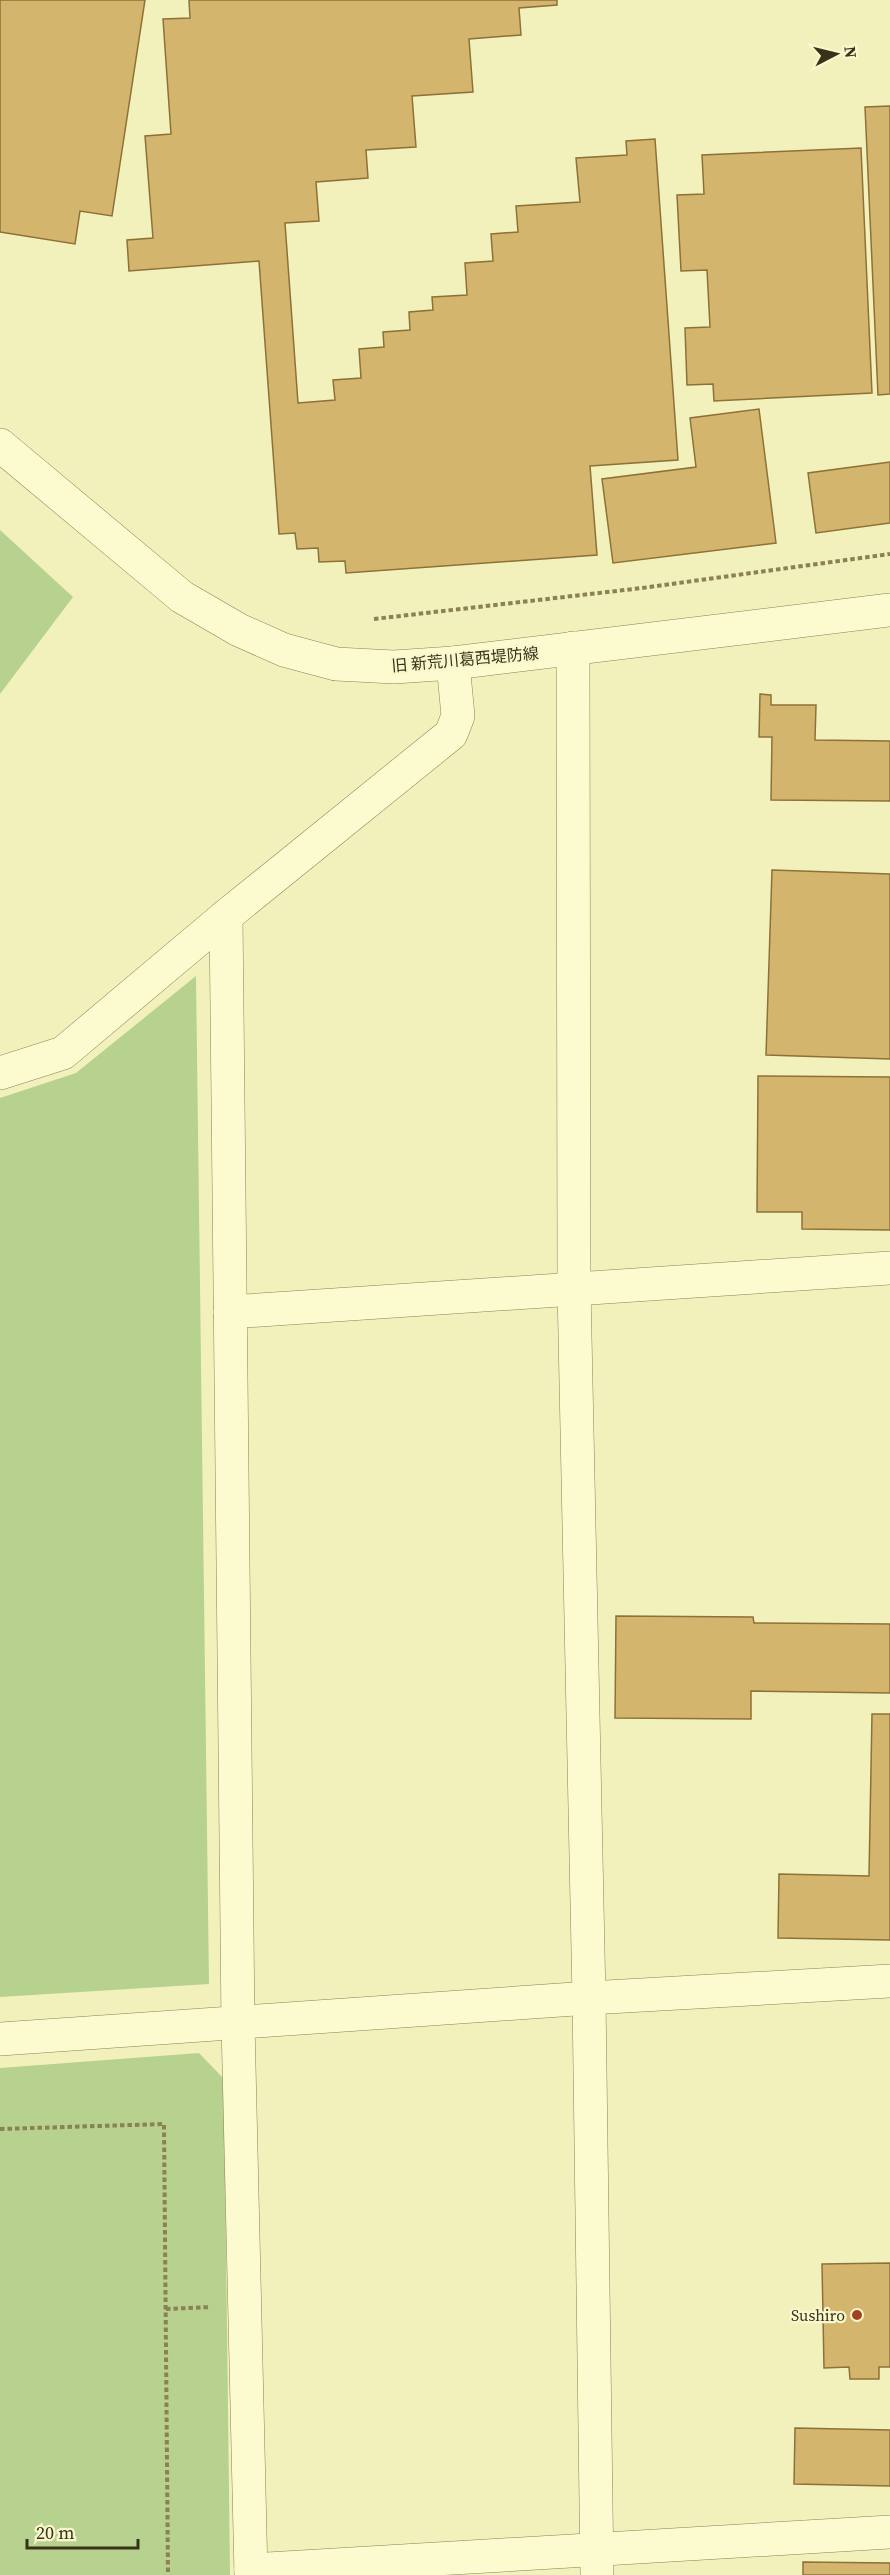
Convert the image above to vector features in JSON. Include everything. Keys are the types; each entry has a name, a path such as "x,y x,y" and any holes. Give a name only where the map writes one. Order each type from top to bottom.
{"street":[{"name":"旧 新荒川葛西堤防線","path":"0,445 182,597 240,630 284,650 336,664 394,667 453,663 890,610"},
{"path":"573,648 574,1288 589,1998 596,2562"},
{"path":"0,1073 63,1053 226,916 451,734 458,716 453,663"},
{"path":"226,916 238,2023 251,2572 596,2562 890,2532"},
{"path":"230,1312 890,1268"},
{"path":"0,2039 589,1998 890,1981"}],"path":[{"path":"374,619 642,588 890,554"},
{"path":"0,2129 164,2124 168,2575"},
{"path":"166,2308 244,2306"}],"green space":[{"path":"0,530 73,597 0,694"},
{"path":"196,976 209,1984 0,1997 0,1098 76,1073"},
{"path":"199,2053 224,2079 230,2575 0,2575 0,2068"}],"building":[{"path":"0,0 145,0 112,216 80,211 75,244 0,232"},
{"path":"189,0 557,0 557,5 519,8 521,35 469,39 473,92 412,96 416,147 366,150 368,178 316,182 319,221 285,223 298,403 335,400 333,380 361,378 359,349 384,347 383,332 410,330 409,312 433,310 432,297 467,295 465,263 493,261 491,234 518,232 516,206 580,202 576,158 627,155 626,141 655,139 678,460 590,466 597,555 346,573 345,561 319,562 318,548 297,549 295,533 279,534 259,261 129,271 127,240 153,238 145,136 171,134 163,19 190,18"},
{"path":"890,106 890,394 878,395 865,107"},
{"path":"861,148 872,393 714,401 713,384 687,385 685,328 710,327 707,270 681,271 677,195 704,194 702,155"},
{"path":"759,409 776,543 613,563 602,479 696,467 690,418"},
{"path":"890,462 890,523 816,533 808,473"},
{"path":"760,694 771,695 771,705 816,705 815,740 890,741 890,801 771,800 772,737 759,737"},
{"path":"772,870 890,874 890,1059 766,1055"},
{"path":"758,1076 890,1077 890,1230 802,1229 802,1212 757,1212"},
{"path":"616,1616 753,1617 754,1623 890,1624 890,1693 751,1691 751,1719 615,1718"},
{"path":"872,1714 890,1714 890,1940 778,1938 779,1874 869,1876"},
{"name":"Sushiro","path":"890,2263 890,2367 879,2367 879,2379 850,2379 849,2367 824,2368 822,2264"},
{"path":"795,2428 890,2430 890,2486 794,2484"},
{"path":"803,2562 890,2563 890,2575 803,2575"}],"place":[{"name":"Sushiro","path":"857,2315"}]}
